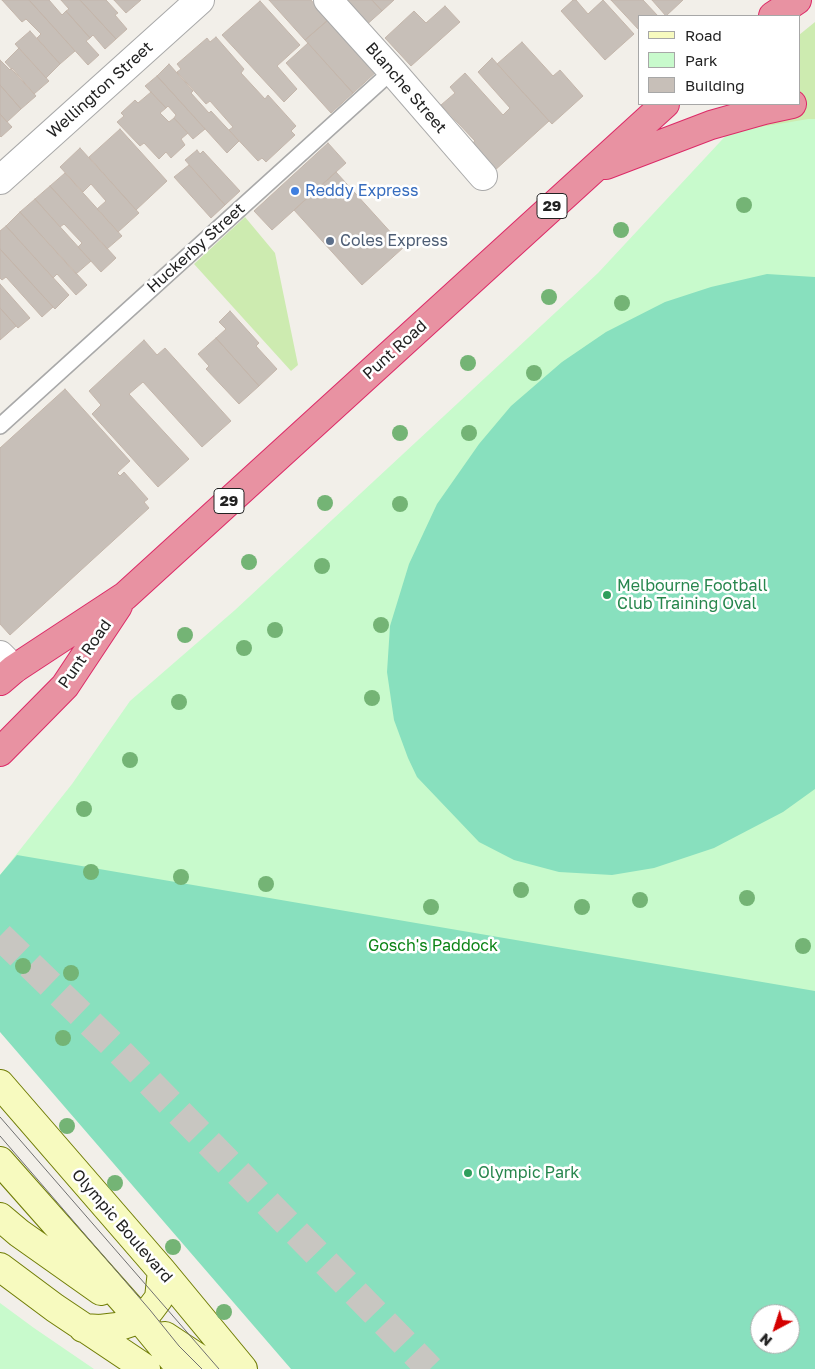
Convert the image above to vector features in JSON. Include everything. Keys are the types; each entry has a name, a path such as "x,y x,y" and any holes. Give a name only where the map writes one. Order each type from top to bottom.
{"highway":[{"path":"759,15 774,0"},
{"path":"774,15 797,0"},
{"path":"800,103 815,101"},
{"name":"Punt Road","path":"5,668 125,596 664,105"},
{"path":"590,171 718,123 787,105"},
{"name":"Punt Road","path":"0,752 65,686 125,596"}],"main road":[{"name":"Olympic Boulevard","path":"0,1084 162,1271 243,1369"},
{"path":"0,1161 139,1318 181,1369"},
{"path":"0,1216 19,1233 215,1369"},
{"path":"0,1268 41,1299 146,1369"},
{"path":"83,1328 117,1327 139,1318 150,1310 159,1298 162,1271"}],"street":[{"name":"Wellington Street","path":"0,180 200,0"},
{"name":"Blanche Street","path":"328,0 483,176"}],"lane":[{"name":"Huckerby Street","path":"0,426 392,71"}],"green space":[{"path":"815,22 815,119 755,128 732,129 800,105 800,34"},
{"name":"Gosch's Paddock","path":"815,119 815,1369 292,1369 0,875 72,784 130,701 235,610 598,273 732,129 755,128"},
{"path":"245,217 275,253 298,365 291,371 194,264"},
{"name":"Melbourne Football Club Training Oval","path":"767,274 815,277 815,789 783,812 714,848 654,868 612,875 559,872 514,860 479,842 417,777 394,720 387,672 390,626 409,564 437,504 479,444 511,406 562,362 606,332 665,302 711,287"},
{"name":"Olympic Park","path":"17,855 815,991 815,1369 291,1369 0,1032 0,875"},
{"path":"0,1303 34,1328 94,1369 0,1369"}],"building":[{"path":"2,0 29,0 75,51 60,64 37,38 41,34 26,19 22,22"},
{"path":"29,0 49,0 62,15 66,11 90,38 86,41 99,55 88,65"},
{"path":"61,0 80,0 116,39 105,49 93,35 90,38 66,11 69,9"},
{"path":"80,0 106,0 118,13 115,15 127,29 116,39"},
{"path":"114,0 141,0 126,13"},
{"path":"269,0 311,0 328,20 305,40"},
{"path":"346,0 372,0 382,11 364,27"},
{"path":"372,0 394,0 382,11"},
{"path":"573,0 576,0 588,14 603,0 634,34 605,60 561,11"},
{"path":"611,0 643,0 657,15 638,15 638,29"},
{"path":"652,0 683,0 667,15"},
{"path":"260,1 300,45 277,66 297,89 284,102 222,35"},
{"path":"445,6 460,22 411,66 385,38 414,11 426,23"},
{"path":"328,20 376,72 353,93 305,40"},
{"path":"30,31 60,64 46,78 15,44"},
{"path":"216,37 244,69 241,73 265,99 268,95 296,126 291,131 295,135 266,162 262,158 258,161 229,130 233,127 210,101 206,104 177,72 181,69 177,64 207,38 210,42"},
{"path":"522,42 553,76 560,70 583,96 552,124 497,64"},
{"path":"308,43 353,93 331,113 286,63"},
{"path":"19,48 49,81 34,94 5,62"},
{"path":"492,58 549,121 493,172 469,146 475,141 441,105 455,93 450,87 465,73 503,115 510,108 478,72"},
{"path":"0,60 10,70 12,68 36,96 21,109 0,85"},
{"path":"169,64 193,91 191,93 209,113 211,111 239,141 227,153 157,76"},
{"path":"157,76 205,129 193,139 174,118 176,115 168,106 166,108 145,86"},
{"path":"0,85 21,109 7,122 0,114"},
{"path":"151,92 166,108 160,113 169,122 174,118 188,133 181,139 185,145 171,158 166,152 159,159 144,143 140,146 117,122 124,116 121,113 135,100 138,103"},
{"path":"0,114 12,127 1,137 0,136"},
{"path":"120,129 167,181 136,210 89,157"},
{"name":"Reddy Express","path":"328,143 346,163 272,230 254,211"},
{"path":"80,148 139,213 118,232 97,209 106,201 91,184 83,192 60,167"},
{"path":"197,150 200,154 203,151 240,191 225,205 185,160"},
{"path":"189,165 225,205 211,218 174,177"},
{"path":"336,172 404,247 362,285 294,210"},
{"path":"65,173 122,236 107,249 50,186"},
{"path":"50,186 116,258 101,272 78,247 82,243 64,224 60,227 35,199"},
{"path":"35,199 91,261 76,274 20,212"},
{"path":"20,212 87,285 76,295 57,274 53,278 6,226"},
{"path":"6,226 69,295 55,309 0,249 0,231"},
{"path":"0,249 53,307 42,317 6,277 2,280 0,278"},
{"path":"0,284 30,318 18,328 0,308"},
{"path":"0,308 16,326 0,340"},
{"path":"230,311 259,343 256,346 277,369 259,386 216,338 226,329 219,322"},
{"path":"216,338 259,386 239,404 206,369 209,366 198,354"},
{"path":"144,340 157,355 165,348 231,421 202,447 143,382 129,394 189,459 158,487 92,414 101,405 89,391"},
{"path":"65,389 130,461 117,473 120,476 124,472 148,499 144,502 149,508 10,635 0,624 0,448"}],"tunnel":[{"path":"0,936 119,1051 430,1369"}],"tram line":[{"path":"0,1117 219,1369"},
{"path":"0,1136 179,1346 202,1369"}],"place":[{"name":"Reddy Express","path":"295,191"},
{"name":"Coles Express","path":"330,241"},
{"name":"Melbourne Football Club Training Oval","path":"607,595"},
{"name":"Olympic Park","path":"468,1173"}]}
